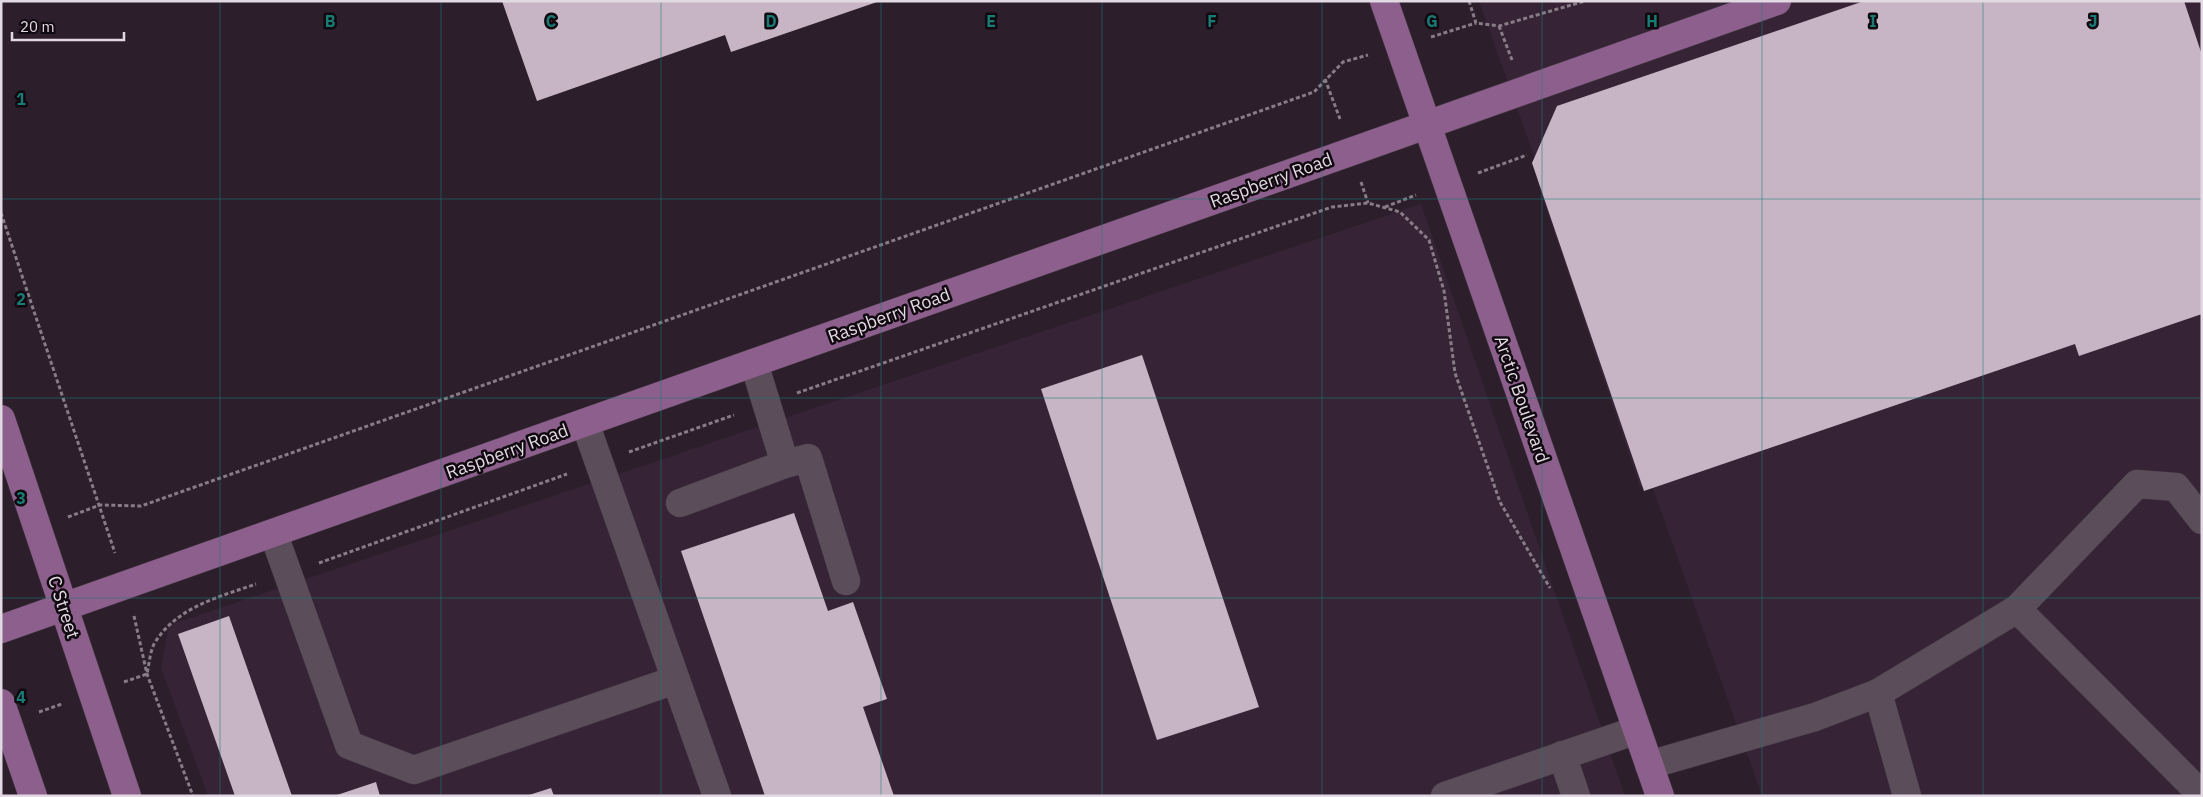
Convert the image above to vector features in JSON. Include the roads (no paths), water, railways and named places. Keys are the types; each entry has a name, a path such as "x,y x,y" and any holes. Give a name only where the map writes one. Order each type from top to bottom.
{"main road":[{"name":"Arctic Boulevard","path":"1384,1 1660,796"},
{"name":"Raspberry Road","path":"1,629 274,535 1777,1"},
{"name":"C Street","path":"1,419 127,796"},
{"path":"5,713 33,796"}],"street":[{"path":"754,363 785,464"},
{"path":"585,423 716,796"},
{"path":"680,503 785,464 808,458 846,582"},
{"path":"1649,765 1815,717 1878,693 2017,609 2137,484 2176,487 2202,520"},
{"path":"274,535 349,745 414,770 675,680"},
{"path":"2017,609 2202,795"},
{"path":"1878,693 1907,796"},
{"path":"1445,796 1637,730"},
{"path":"1562,756 1576,796"}]}
